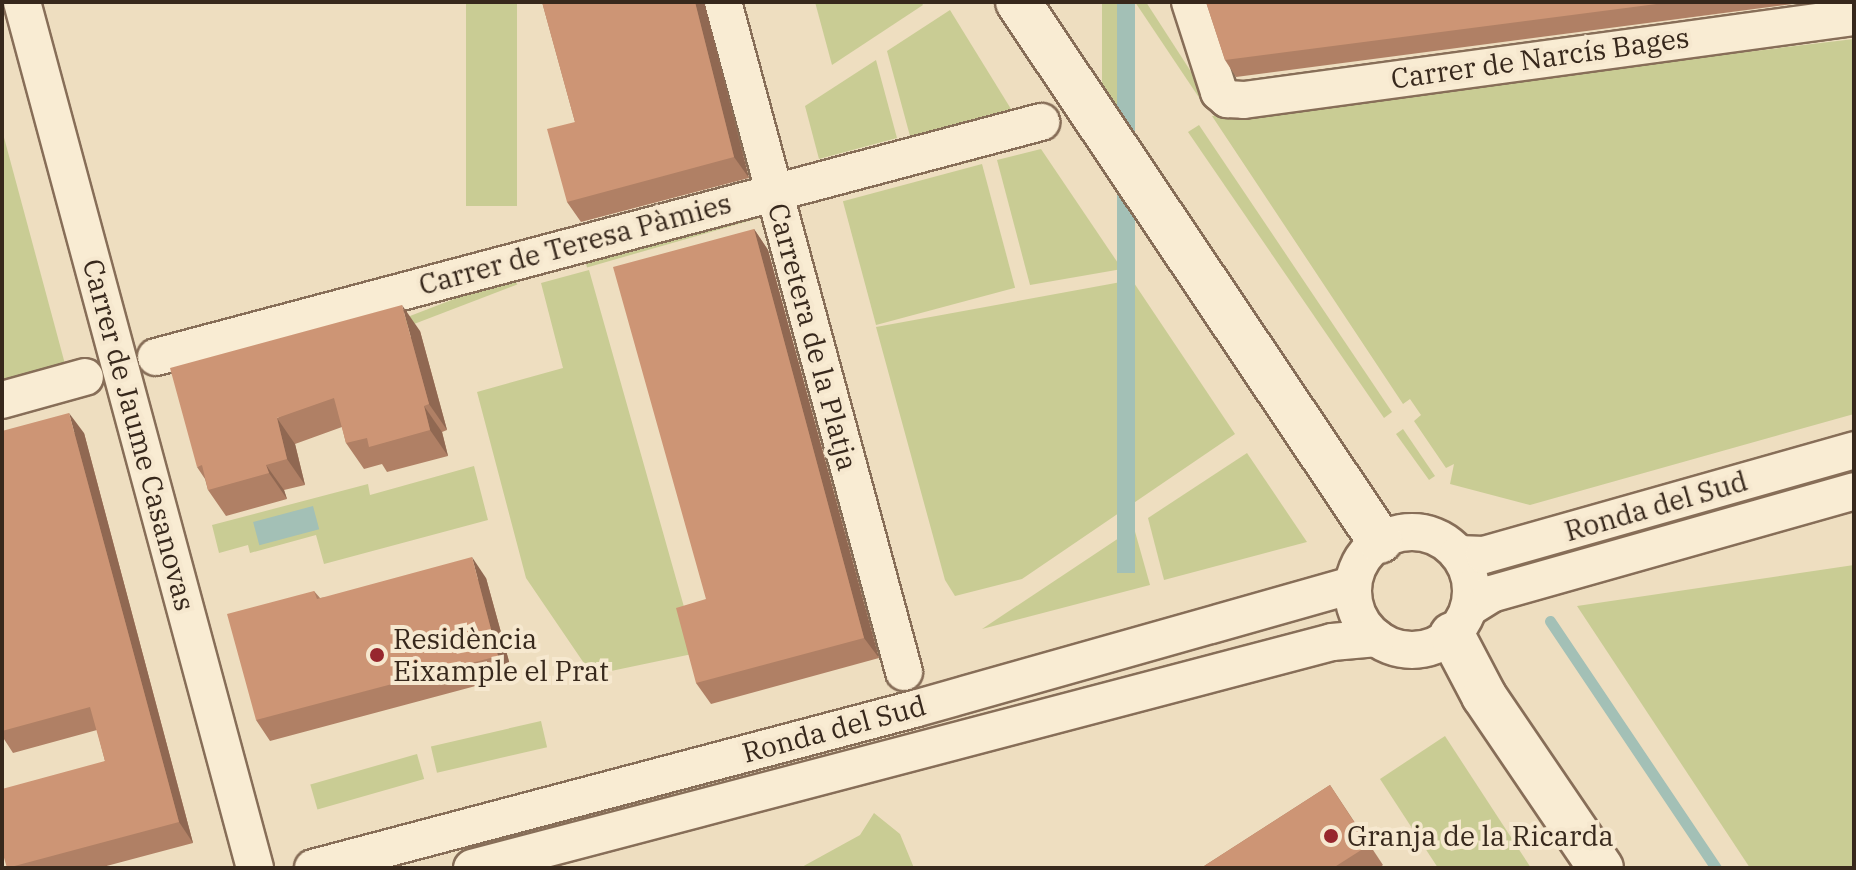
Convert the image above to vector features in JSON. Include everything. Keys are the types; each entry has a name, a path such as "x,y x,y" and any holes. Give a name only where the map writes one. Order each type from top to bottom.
{"street":[{"name":"Carrer de Jaume Casanovas","path":"22,2 255,868"},
{"name":"Carretera de la Platja","path":"723,2 904,672"},
{"path":"1018,2 1380,541"},
{"name":"Carrer de Narcís Bages","path":"1190,2 1213,82 1227,99 1716,18 1854,17"},
{"name":"Carrer de Teresa Pàmies","path":"156,357 1041,122"},
{"path":"2,400 85,377"},
{"name":"Ronda del Sud","path":"1458,554 1484,555 1854,450"},
{"name":"Ronda del Sud","path":"1461,622 1491,594 1854,491"},
{"path":"1461,622 1416,650 1377,638 1358,614 1353,585 1358,568 1380,541 1416,531 1435,536 1458,554 1471,581 1461,622 1484,696 1601,868"},
{"name":"Ronda del Sud","path":"313,868 914,709 1353,585"},
{"name":"Ronda del Sud","path":"472,868 1317,646 1377,638"}],"green space":[{"path":"466,2 517,2 517,206 466,206"},
{"path":"815,2 921,2 923,5 832,65"},
{"path":"1102,2 1117,2 1117,138 1102,138"},
{"path":"1135,2 1146,2 1208,98 1202,102"},
{"path":"950,10 1011,109 910,136 887,51"},
{"path":"1854,39 1854,414 1530,505 1450,484 1454,464 1446,468 1414,421 1421,415 1410,399 1403,404 1212,116"},
{"path":"876,60 897,138 819,159 805,106"},
{"path":"1199,125 1392,412 1384,418 1188,132"},
{"path":"2,130 65,364 2,380"},
{"path":"1041,149 1122,269 1030,285 997,160"},
{"path":"978,151 980,160 784,205 782,196"},
{"path":"982,164 1015,288 876,325 843,201"},
{"path":"762,210 764,217 587,267 585,261"},
{"path":"589,270 697,653 592,675 526,578 477,392 563,368 541,283"},
{"path":"514,276 517,284 363,344 360,335"},
{"path":"1132,280 1235,434 1022,579 955,596 945,580 876,327"},
{"path":"1403,429 1435,476 1429,480 1396,434"},
{"path":"1247,453 1307,542 1164,580 1148,518"},
{"path":"1845,464 1850,479 1534,582 1529,567"},
{"path":"474,466 488,520 324,564 316,535 250,553 248,545 219,553 212,525 368,484 370,495"},
{"path":"1134,528 1150,585 982,629"},
{"path":"1854,565 1854,868 1750,868 1577,606"},
{"path":"541,721 547,747 437,773 431,746"},
{"path":"1445,736 1531,868 1438,868 1380,779"},
{"path":"417,754 424,779 317,810 310,785"},
{"path":"874,813 900,834 914,868 800,868 860,835"}],"water":[{"path":"1117,2 1135,2 1135,573 1117,573"},
{"path":"313,506 319,529 259,545 253,522"}],"building":[{"path":"542,2 695,2 734,157 567,202 547,129 575,122"},
{"path":"1206,2 1672,2 1225,60"},
{"path":"754,229 864,638 696,683 676,608 706,599 613,267"},
{"path":"402,305 429,404 424,406 430,430 369,447 367,438 346,443 334,398 277,418 287,459 266,465 269,473 208,490 202,465 197,467 170,368"},
{"path":"69,413 179,822 7,868 2,851 2,789 105,761 90,707 2,731 2,431"},
{"name":"Residència Eixample el Prat","path":"472,557 498,656 256,720 227,614 314,591 317,599"},
{"path":"1330,785 1369,845 1333,868 1201,868"}],"waterway":[{"path":"1550,621 1716,868"}],"place":[{"name":"Residència Eixample el Prat","path":"377,655"},
{"name":"Granja de la Ricarda","path":"1331,836"}]}
